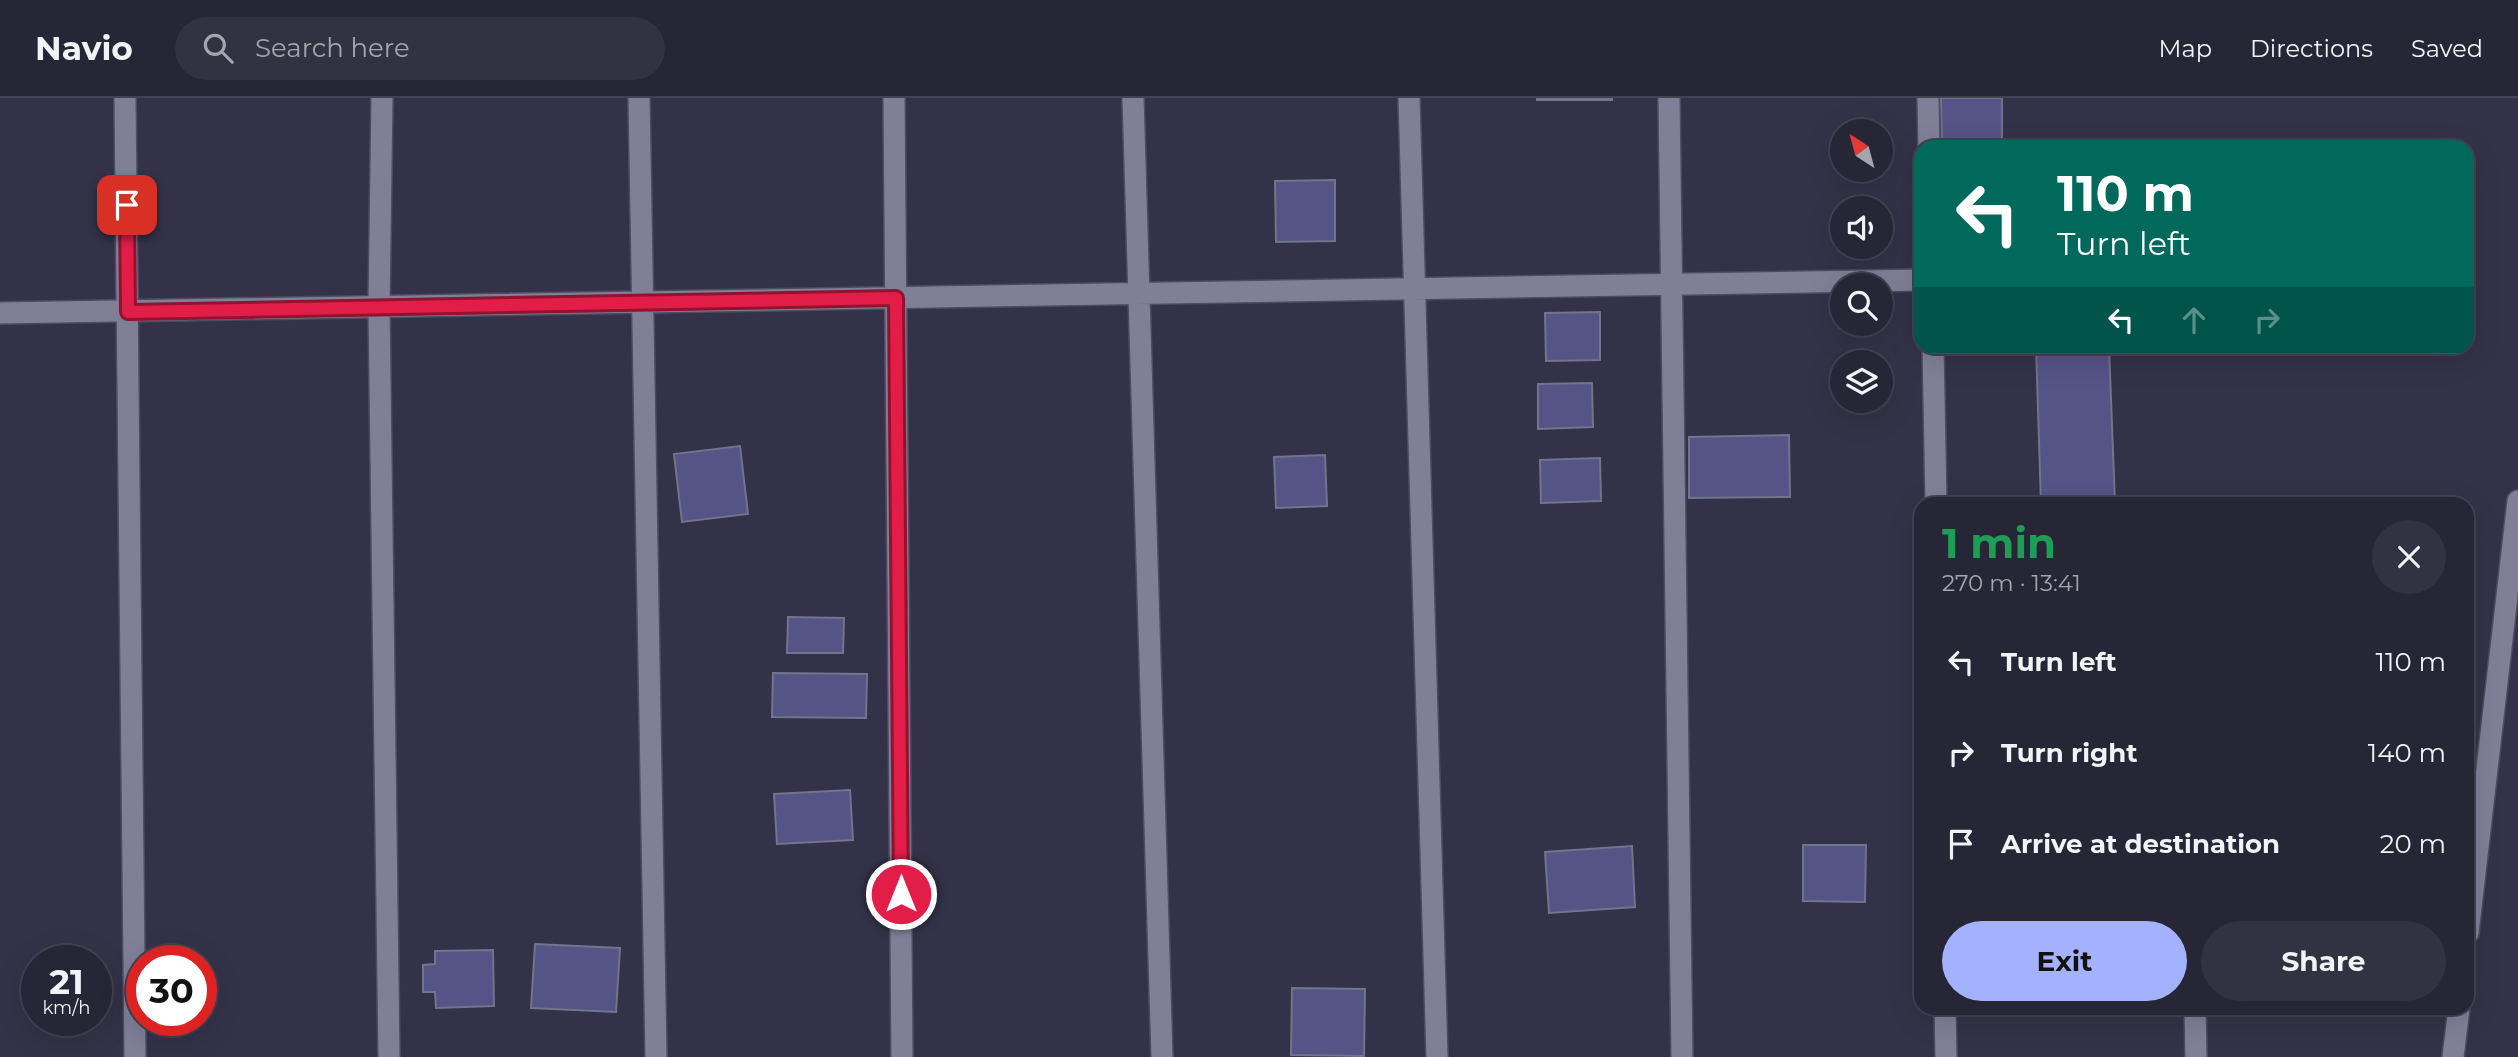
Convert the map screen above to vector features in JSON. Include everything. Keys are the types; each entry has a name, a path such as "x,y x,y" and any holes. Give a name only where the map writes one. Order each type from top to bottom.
{"street":[{"path":"125,98 135,1057"},
{"path":"382,98 379,307 390,1057"},
{"path":"639,98 656,1057"},
{"path":"894,98 902,1057"},
{"path":"1133,98 1162,1057"},
{"path":"1409,98 1437,1057"},
{"path":"1670,98 1682,1057"},
{"path":"1928,98 1929,140"},
{"path":"0,313 1914,279"},
{"path":"1933,354 1936,497"},
{"path":"2474,881 2518,501"},
{"path":"1945,1015 1946,1057"},
{"path":"2194,1015 2196,1057"},
{"path":"2453,1057 2458,1015"}],"building":[{"path":"1612,98 1612,100 1537,100"},
{"path":"1941,98 2002,98 2002,140 1942,140"},
{"path":"1335,180 1335,241 1276,242 1275,181"},
{"path":"1600,312 1600,360 1546,361 1545,313"},
{"path":"2036,354 2109,354 2115,497 2041,497"},
{"path":"1592,383 1593,427 1538,429 1538,384"},
{"path":"1789,435 1790,497 1689,498 1689,437"},
{"path":"740,446 748,514 682,522 674,454"},
{"path":"1325,455 1327,506 1276,508 1274,457"},
{"path":"1600,458 1601,501 1541,503 1540,460"},
{"path":"788,617 844,618 843,653 787,653"},
{"path":"773,673 867,674 866,718 772,717"},
{"path":"850,790 853,840 777,844 774,794"},
{"path":"1803,845 1866,845 1865,902 1803,901"},
{"path":"1632,846 1635,907 1549,913 1545,852"},
{"path":"535,944 620,948 616,1012 531,1008"},
{"path":"493,950 494,1006 436,1008 435,992 423,992 423,965 435,964 435,951"},
{"path":"1292,988 1365,989 1364,1056 1291,1055"}],"route":[{"path":"127,205 128,312 896,298 901,894"}]}
